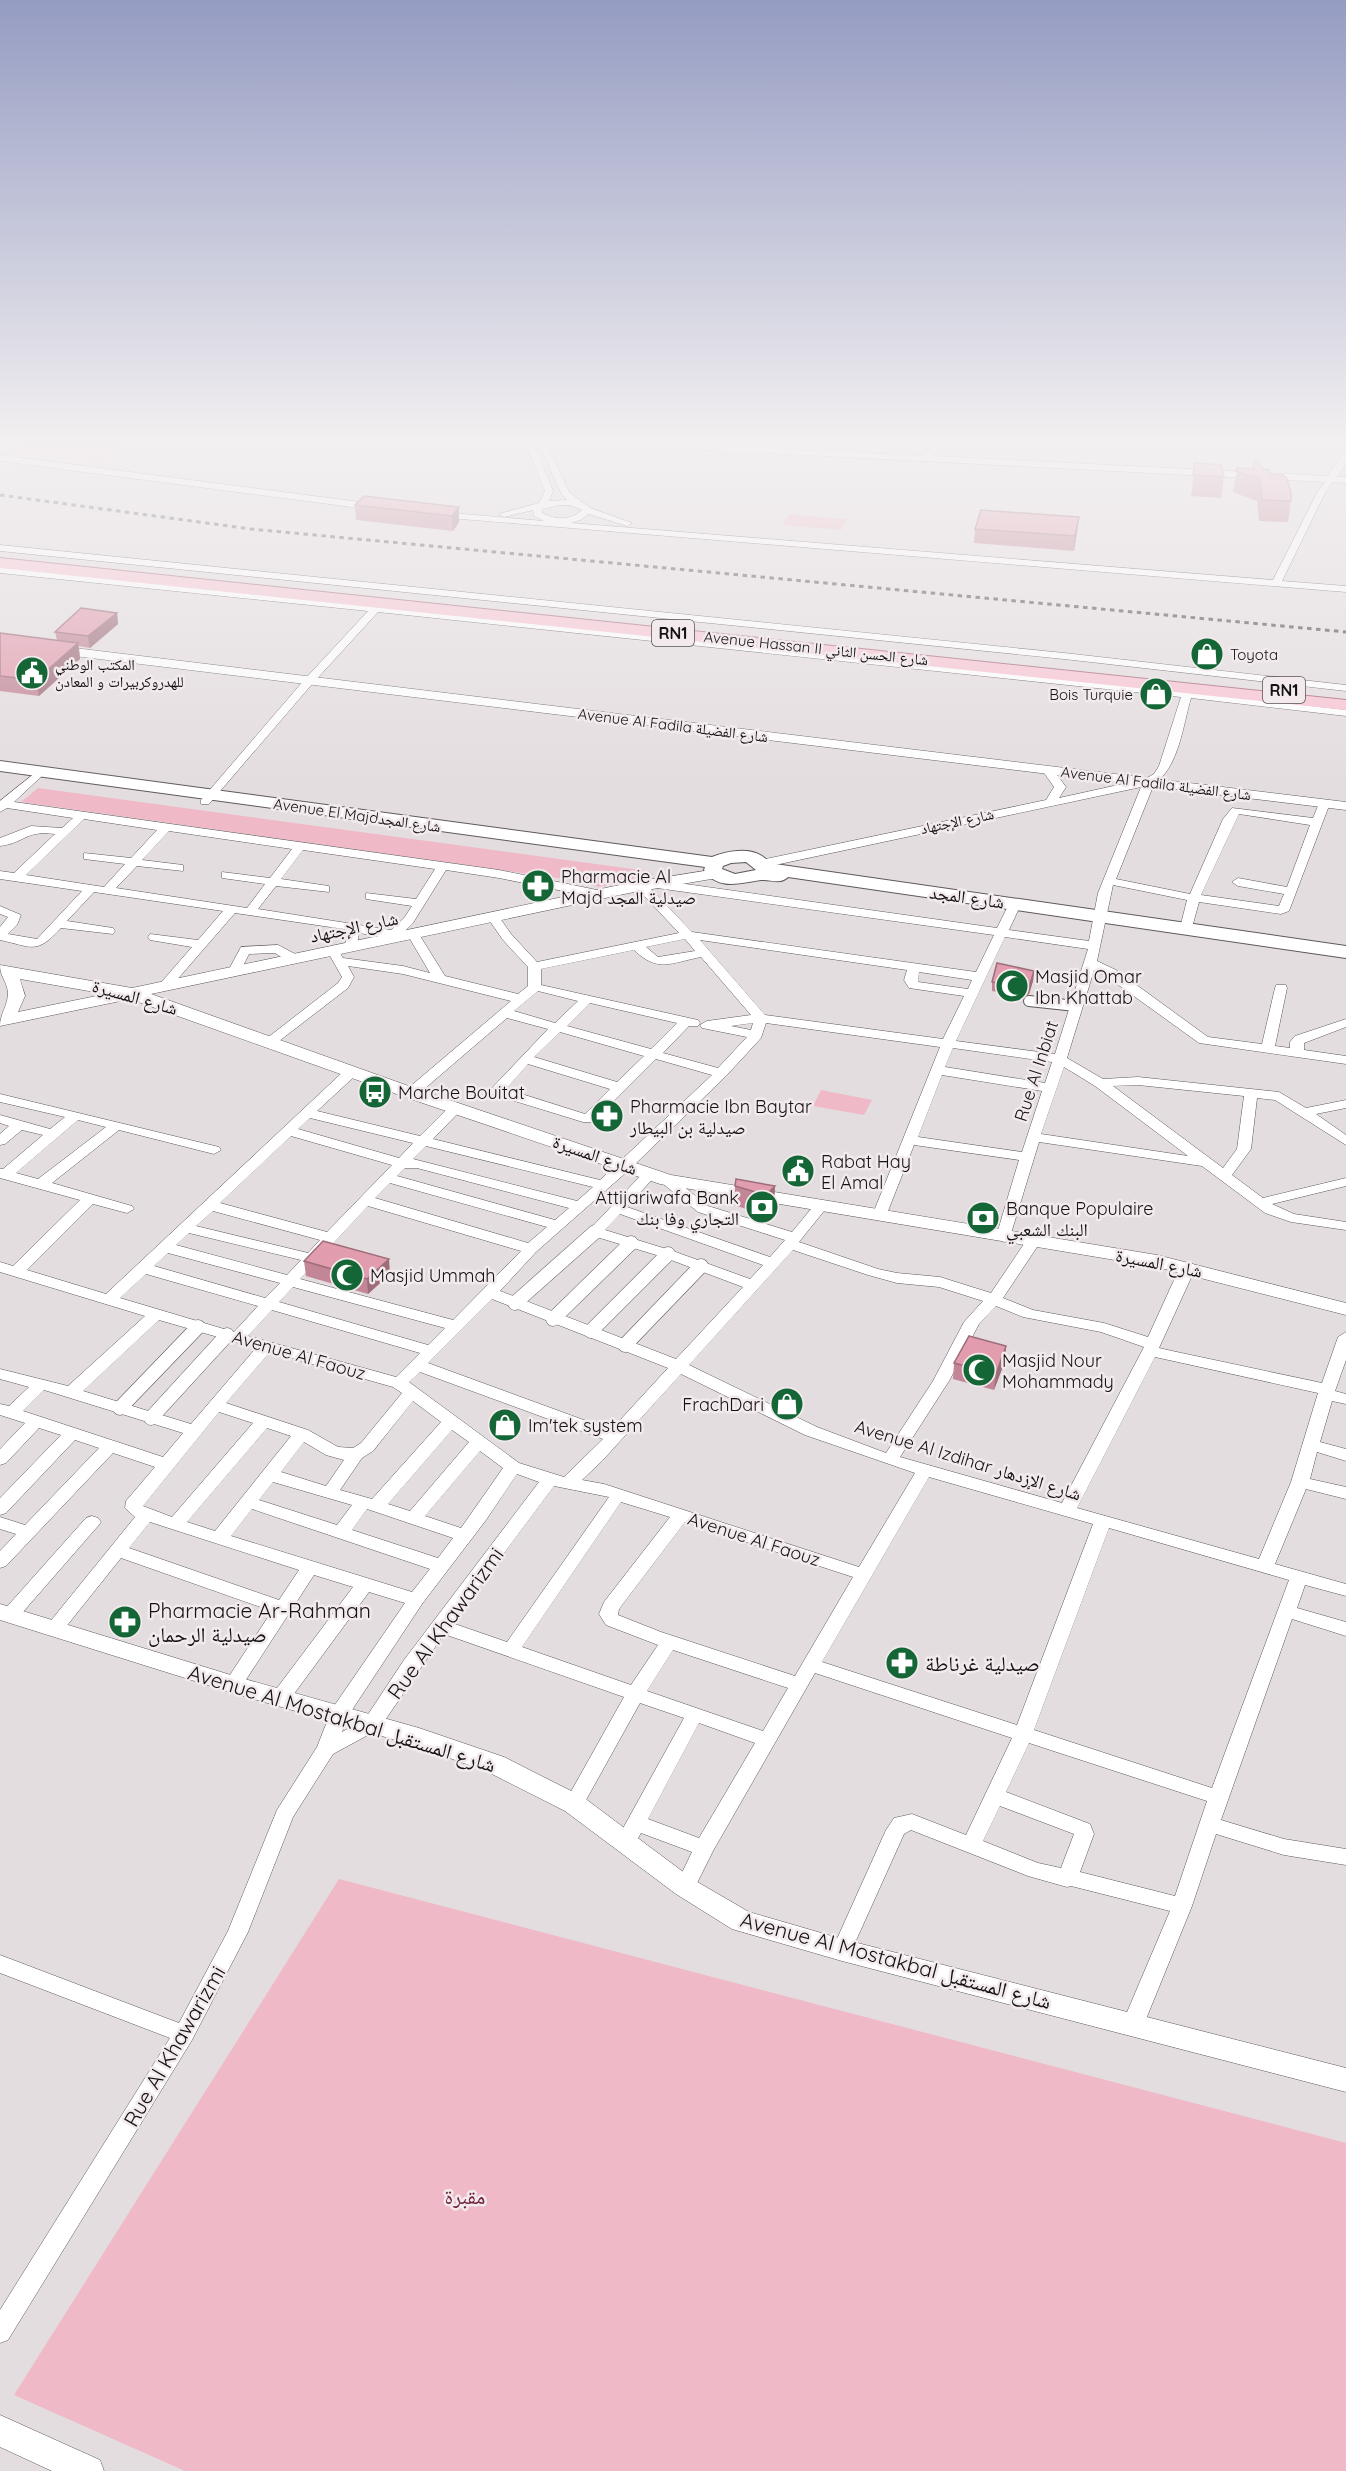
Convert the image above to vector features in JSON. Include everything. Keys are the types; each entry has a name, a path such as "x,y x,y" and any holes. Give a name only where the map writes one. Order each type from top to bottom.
{"main road":[{"name":"Avenue Hassan II شارع الحسن الثاني","path":"6,557 97,562 1346,697"},
{"name":"Avenue Hassan II شارع الحسن الثاني","path":"0,563 465,615 1273,700 1346,705"},
{"name":"Avenue El Majdشارع المجد","path":"0,766 36,775 715,869"},
{"name":"Avenue El Majdشارع المجد","path":"0,774 36,775"},
{"name":"شارع المجد","path":"715,869 738,880 761,869 1346,952"},
{"name":"شارع المجد","path":"1102,916 1133,916 1346,945"}],"street":[{"path":"65,557 1087,659 1346,688"},
{"path":"968,557 1346,589"},
{"path":"1277,583 1288,557"},
{"path":"0,570 375,609 465,615"},
{"path":"208,799 309,681 375,609"},
{"name":"Avenue Al Fadila شارع الفضيلة","path":"0,643 1048,770 1151,780 1346,806"},
{"path":"1167,688 1186,694 1238,696"},
{"name":"Rue Al Inbiat","path":"1004,1237 1033,1137 1095,946 1102,916 1104,893 1151,780 1165,766 1186,694"},
{"path":"1273,700 1346,713"},
{"path":"1048,770 1060,787 1051,801"},
{"path":"2,806 36,775"},
{"name":"شارع الإجتهاد","path":"761,869 1151,780"},
{"path":"1109,881 1277,911 1285,908 1324,803"},
{"path":"2,806 82,815 443,866 556,884 597,894"},
{"path":"1186,924 1194,898 1229,819 1236,810 1316,822"},
{"path":"16,878 82,815"},
{"path":"107,891 166,827"},
{"path":"0,842 13,840 23,831 29,830 65,832"},
{"path":"250,912 301,845"},
{"path":"88,856 179,868"},
{"path":"401,935 443,866"},
{"name":"شارع الإجتهاد","path":"4,1015 131,993 294,959 336,956 351,947 401,935 715,869"},
{"path":"0,875 401,935 440,979"},
{"path":"226,875 325,889"},
{"path":"1238,882 1291,891"},
{"path":"645,884 1095,946"},
{"path":"645,884 761,1018"},
{"path":"0,935 38,943 44,940 90,889"},
{"path":"370,896 419,903"},
{"path":"879,1216 948,1043 1015,904"},
{"path":"164,986 232,909"},
{"path":"0,910 15,915 13,922 0,935"},
{"path":"494,917 507,937 534,966 535,987"},
{"path":"58,924 109,931"},
{"path":"351,947 353,929"},
{"path":"534,966 688,935 980,977"},
{"path":"154,937 200,944"},
{"path":"636,945 651,959 657,961 704,953"},
{"path":"336,956 520,999"},
{"path":"269,1042 343,985 348,976 336,956"},
{"path":"1089,962 1111,973 1204,1040 1346,1060"},
{"path":"914,967 910,980 914,985 972,993"},
{"path":"4,970 17,991 17,998 4,1015"},
{"name":"شارع المسيرة","path":"4,970 131,993 411,1093 659,1177 1188,1267 1346,1309"},
{"path":"411,1093 535,987"},
{"path":"535,987 686,1022 756,1035"},
{"path":"1268,1049 1281,988"},
{"path":"586,1000 525,1059 498,1091 583,1119 593,1116 686,1022"},
{"path":"1029,1002 1076,1006"},
{"path":"505,1013 721,1073"},
{"path":"330,1492 356,1454 368,1447 417,1365 531,1249 625,1166 721,1073 756,1035 761,1018"},
{"path":"707,1025 761,1018 1060,1059 1100,1083 1259,1203 1291,1218 1346,1227"},
{"path":"1297,1053 1297,1042 1300,1038 1346,1023"},
{"path":"525,1059 621,1088"},
{"path":"937,1070 1050,1088"},
{"path":"109,1300 351,1071"},
{"path":"1100,1083 1138,1081 1280,1096 1346,1141"},
{"path":"1223,1176 1244,1149 1251,1094"},
{"path":"0,1098 214,1150"},
{"path":"1306,1112 1345,1103"},
{"path":"152,1418 232,1336 269,1304 365,1200 456,1108"},
{"path":"307,1113 603,1185"},
{"path":"2,1174 75,1115"},
{"path":"0,1119 53,1134"},
{"path":"0,1141 20,1124"},
{"path":"39,1185 117,1125"},
{"path":"288,1131 402,1163 441,1169 578,1206"},
{"path":"1033,1137 1204,1162"},
{"path":"909,1140 1027,1157"},
{"path":"2,1174 127,1209"},
{"path":"515,1303 595,1232 617,1208 659,1177 684,1192 693,1204 703,1209 873,1272 897,1278 940,1282 993,1299 1029,1314 1104,1328 1151,1348 1219,1367 1270,1375 1346,1399"},
{"path":"386,1178 557,1225"},
{"path":"1259,1203 1346,1182"},
{"path":"17,1271 89,1200"},
{"path":"365,1200 531,1249"},
{"path":"210,1205 330,1238"},
{"name":"Rue Al Khawarizmi","path":"326,1749 372,1724 441,1626 565,1483 614,1437 793,1241 821,1206"},
{"path":"617,1208 772,1263"},
{"path":"186,1228 311,1258"},
{"path":"595,1232 668,1254 752,1285"},
{"path":"890,1460 941,1381 972,1322 1004,1288 1033,1241"},
{"path":"553,1319 631,1243"},
{"path":"165,1247 456,1326"},
{"path":"591,1331 668,1254"},
{"name":"Avenue Al Faouz","path":"0,1266 198,1328 405,1387 513,1467 565,1483 613,1502 678,1519 860,1578"},
{"path":"625,1345 701,1266"},
{"path":"1067,1511 1151,1348 1188,1267"},
{"path":"143,1268 432,1351"},
{"name":"Avenue Al Izdihar شارع الإزدهار","path":"490,1293 678,1366 811,1431 890,1460 1346,1590"},
{"path":"71,1393 155,1315"},
{"path":"120,1408 198,1328"},
{"path":"1265,1567 1300,1482 1346,1337"},
{"path":"266,1346 165,1464 134,1504 137,1511 416,1600"},
{"path":"417,1365 614,1437"},
{"path":"0,1374 195,1431"},
{"path":"6,1411 40,1385"},
{"path":"217,1406 302,1434 332,1451 356,1454"},
{"path":"6,1411 165,1464"},
{"path":"0,1459 36,1421"},
{"path":"341,1532 451,1421"},
{"path":"176,1524 263,1422"},
{"path":"0,1509 72,1433"},
{"path":"219,1539 302,1434"},
{"path":"413,1519 479,1441"},
{"path":"1311,1445 1346,1455"},
{"path":"0,1562 110,1446"},
{"name":"Rue Al Khawarizmi","path":"0,2332 184,2034 238,1932 284,1815 326,1749 339,1714 416,1600 465,1536 513,1467"},
{"path":"685,1887 704,1848 924,1471"},
{"path":"270,1475 370,1504 465,1536"},
{"path":"1300,1482 1346,1492"},
{"name":"Avenue Al Faouz","path":"565,1483 591,1485 678,1519"},
{"path":"248,1502 442,1566"},
{"path":"510,1651 613,1502"},
{"path":"55,1628 147,1514"},
{"path":"678,1519 610,1607 608,1614 618,1624 800,1685"},
{"path":"971,1846 1023,1735 1103,1521"},
{"path":"5,1614 92,1522"},
{"path":"0,1523 28,1532"},
{"path":"118,1551 283,1608"},
{"path":"233,1684 311,1566"},
{"path":"1133,2024 1182,1906 1218,1797 1299,1577"},
{"path":"281,1697 366,1583"},
{"path":"1286,1611 1346,1629"},
{"name":"Avenue Al Mostakbal شارع المستقبل","path":"5,1614 233,1684 419,1737 495,1764 631,1832 685,1887 741,1921 842,1950 1346,2080"},
{"path":"441,1626 768,1740"},
{"path":"574,1804 636,1693 669,1642"},
{"path":"811,1665 1218,1797"},
{"path":"694,1716 631,1832 704,1848"},
{"path":"994,1796 1080,1827 1085,1831 1067,1879"},
{"path":"842,1950 901,1823 920,1824 1035,1870 1067,1879 1134,1892 1182,1906"},
{"path":"1209,1824 1284,1847 1346,1857"},
{"path":"0,1964 184,2034"},
{"path":"0,2431 77,2469"}],"green space":[{"path":"38,788 647,871 653,874 599,887 565,879 21,802"},
{"path":"821,1090 872,1100 864,1115 813,1106"},
{"name":"مقبرة","path":"339,1879 1346,2143 1346,2471 185,2471 14,2395"}],"building":[{"path":"81,608 117,613 88,636 55,632"},
{"path":"0,633 78,643 36,680 0,676"},
{"path":"997,963 1034,971 1030,984 1024,988 992,982"},
{"path":"736,1179 775,1186 766,1195 735,1186"},
{"path":"323,1241 389,1259 367,1279 304,1261"},
{"path":"969,1336 1006,1346 996,1374 954,1363"}],"railway":[{"path":"552,557 1346,632"}],"place":[{"name":"Toyota","path":"1207,654"},
{"name":"المكتب الوطني للهدروكربيرات و المعادن","path":"32,673"},
{"name":"Bois Turquie","path":"1156,694"},
{"name":"Pharmacie Al Majd صيدلية المجد","path":"538,886"},
{"name":"Masjid Omar Ibn Khattab","path":"1012,986"},
{"name":"Marche Bouitat","path":"375,1092"},
{"name":"Pharmacie Ibn Baytar صيدلية بن البيطار","path":"607,1116"},
{"name":"Rabat Hay El Amal","path":"798,1171"},
{"name":"Attijariwafa Bank التجاري وفا بنك","path":"762,1207"},
{"name":"Banque Populaire البنك الشعبي","path":"983,1218"},
{"name":"Masjid Ummah","path":"347,1275"},
{"name":"Masjid Nour Mohammady","path":"979,1370"},
{"name":"FrachDari","path":"787,1404"},
{"name":"Im'tek system","path":"505,1425"},
{"name":"Pharmacie Ar-Rahman صيدلية الرحمان","path":"125,1622"},
{"name":"صيدلية غرناطة","path":"902,1663"}]}
